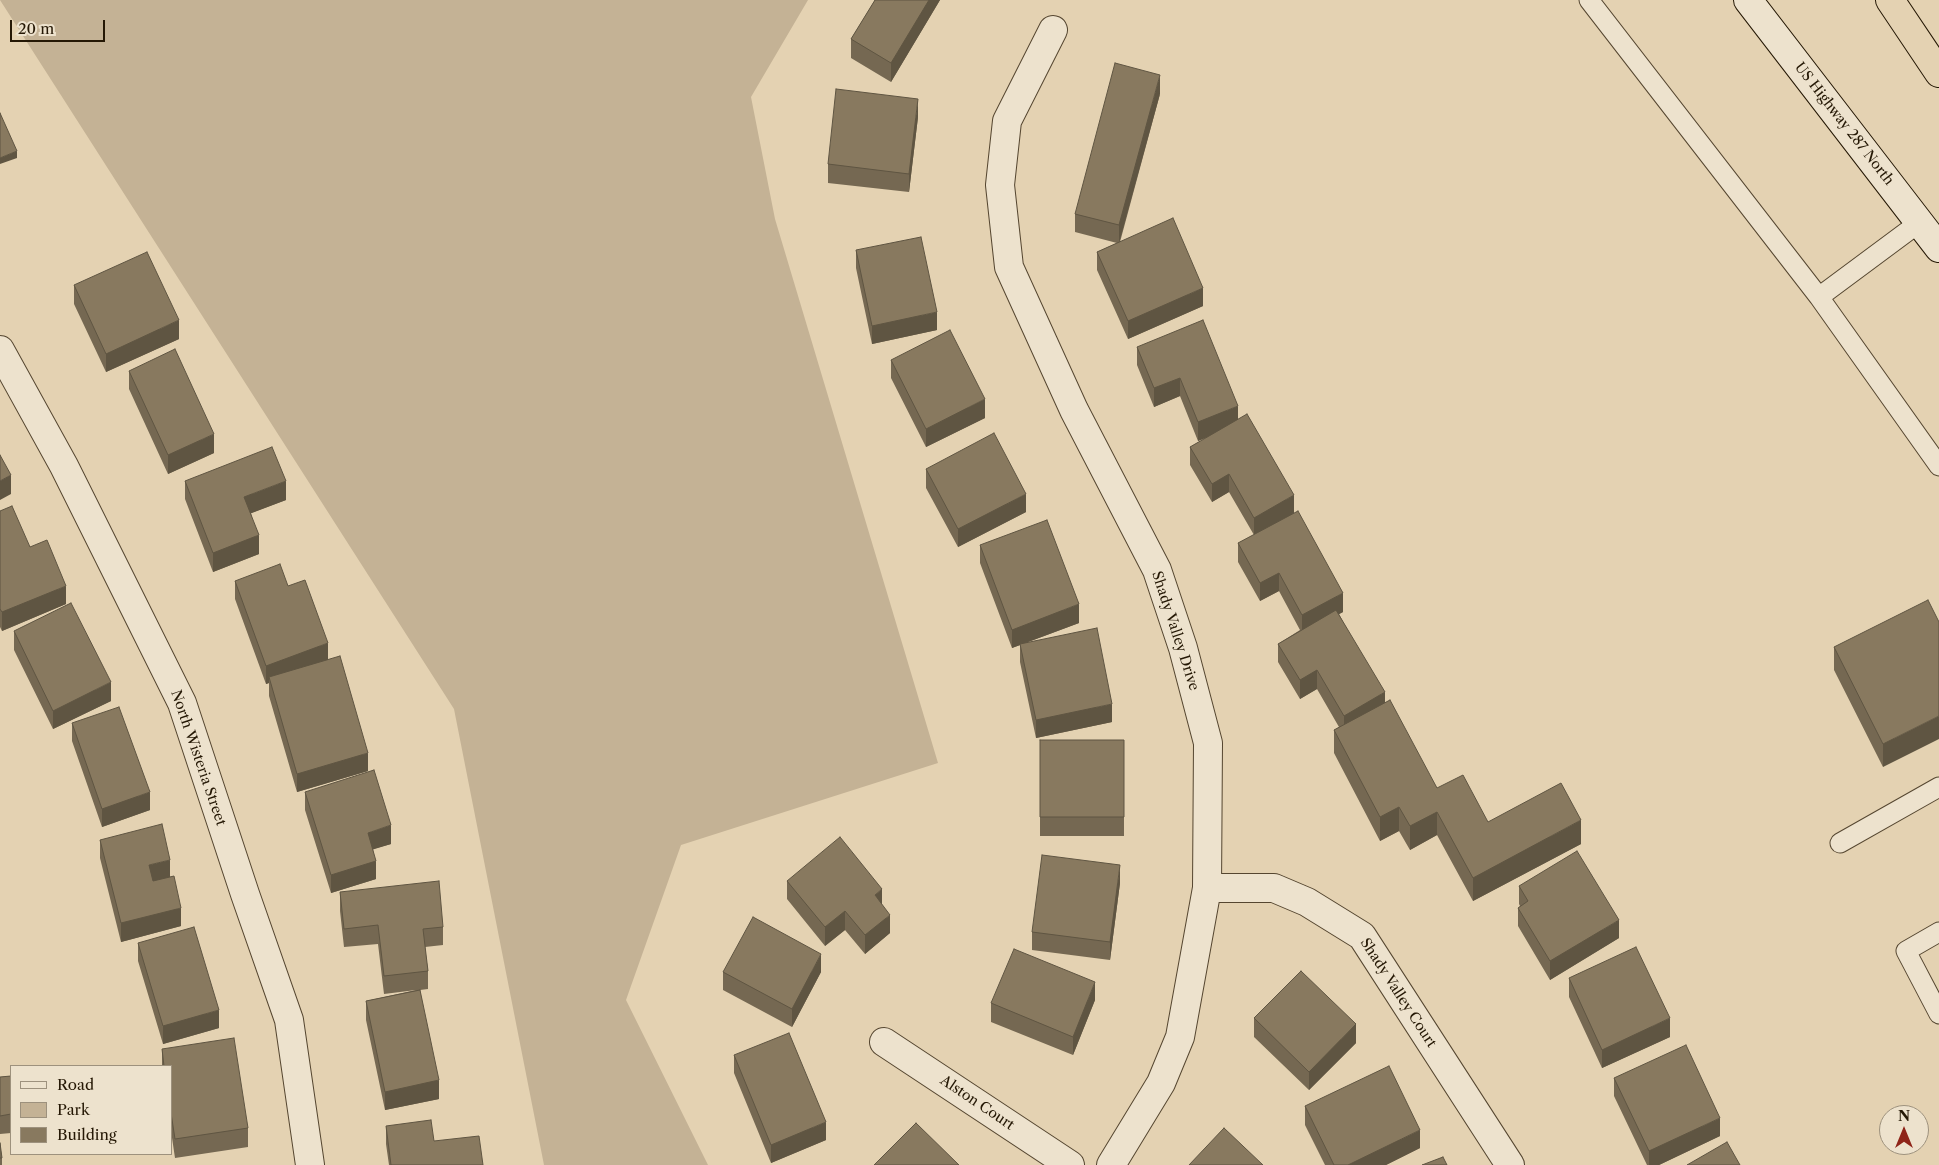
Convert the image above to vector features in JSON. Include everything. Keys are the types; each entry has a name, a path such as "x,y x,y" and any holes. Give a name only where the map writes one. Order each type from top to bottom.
{"highway":[{"path":"1890,0 1939,73"}],"street":[{"name":"US Highway 287 North","path":"1748,0 1939,248"},
{"name":"Shady Valley Drive","path":"1053,30 1007,121 1000,185 1009,268 1074,410 1157,570 1183,648 1208,743 1208,888 1180,1037 1161,1083 1111,1165"},
{"name":"North Wisteria Street","path":"0,350 64,466 182,703 289,1020 310,1165"},
{"name":"Shady Valley Court","path":"1208,888 1274,888 1307,902 1362,936 1510,1165"},
{"name":"Alston Court","path":"884,1042 1070,1165"}],"lane":[{"path":"1589,0 1820,297 1939,466"},
{"path":"1820,297 1920,222"},
{"path":"1840,843 1939,787"},
{"path":"1939,932 1906,951 1939,1014"}],"green space":[{"path":"0,0 808,0 751,97 775,219 938,763 681,845 626,1000 708,1165 544,1165 454,709"}],"building":[{"path":"875,0 929,0 891,63 851,39"},
{"path":"1115,63 1160,75 1119,225 1075,214"},
{"path":"836,89 918,99 909,174 828,164"},
{"path":"0,113 17,151 0,158"},
{"path":"1173,218 1203,288 1128,321 1097,252"},
{"path":"921,237 937,312 872,326 856,250"},
{"path":"147,252 179,320 106,354 74,285"},
{"path":"1203,320 1238,406 1198,422 1180,378 1154,388 1137,347"},
{"path":"950,330 985,399 926,429 891,360"},
{"path":"175,349 214,434 168,455 129,371"},
{"path":"1247,414 1294,495 1254,518 1229,474 1212,484 1190,447"},
{"path":"994,433 1026,494 958,529 926,469"},
{"path":"272,447 286,481 244,497 259,535 213,553 185,481"},
{"path":"0,455 11,475 0,481"},
{"path":"12,506 30,547 47,540 66,586 2,612 0,609 0,511"},
{"path":"1298,511 1343,593 1302,615 1279,573 1260,583 1238,543"},
{"path":"1047,520 1079,604 1012,630 980,545"},
{"path":"280,564 288,586 305,580 328,643 266,666 235,581"},
{"path":"1928,600 1939,622 1939,716 1883,744 1834,647"},
{"path":"71,603 111,682 53,711 14,631"},
{"path":"1336,610 1385,692 1344,716 1317,670 1300,680 1278,644"},
{"path":"1097,628 1112,704 1036,720 1020,644"},
{"path":"340,656 368,753 297,774 269,677"},
{"path":"1390,700 1437,788 1463,775 1488,822 1561,783 1581,820 1473,878 1437,812 1410,826 1399,807 1380,817 1334,730"},
{"path":"119,707 150,792 102,809 72,723"},
{"path":"1040,740 1124,740 1124,817 1040,817"},
{"path":"374,770 391,825 368,833 376,861 331,875 305,792"},
{"path":"162,824 170,860 149,865 153,881 174,876 181,908 121,923 100,840"},
{"path":"840,837 882,889 875,895 890,915 865,935 845,911 825,927 787,881"},
{"path":"1577,851 1619,920 1550,961 1518,908 1528,901 1519,886"},
{"path":"1042,855 1120,865 1110,942 1032,932"},
{"path":"439,881 443,927 423,929 428,971 384,976 378,925 344,929 340,892"},
{"path":"753,917 821,954 792,1009 723,972"},
{"path":"194,927 219,1010 163,1026 138,943"},
{"path":"1636,947 1670,1018 1602,1050 1569,978"},
{"path":"1014,949 1095,982 1073,1037 991,1003"},
{"path":"1301,971 1356,1024 1309,1072 1254,1018"},
{"path":"420,990 439,1080 385,1092 366,1001"},
{"path":"789,1033 826,1122 771,1145 734,1055"},
{"path":"234,1038 248,1128 175,1139 172,1120 172,1065 164,1065 162,1049"},
{"path":"1686,1045 1720,1118 1649,1151 1614,1078"},
{"path":"1389,1066 1420,1130 1348,1165 1334,1165 1305,1106"},
{"path":"10,1076 10,1114 0,1116 0,1077"},
{"path":"431,1120 434,1141 479,1136 483,1165 391,1165 386,1126"},
{"path":"916,1123 959,1165 874,1165"},
{"path":"1224,1128 1263,1165 1189,1165"},
{"path":"1727,1142 1740,1165 1687,1165"},
{"path":"1443,1157 1447,1165 1422,1165"}]}
